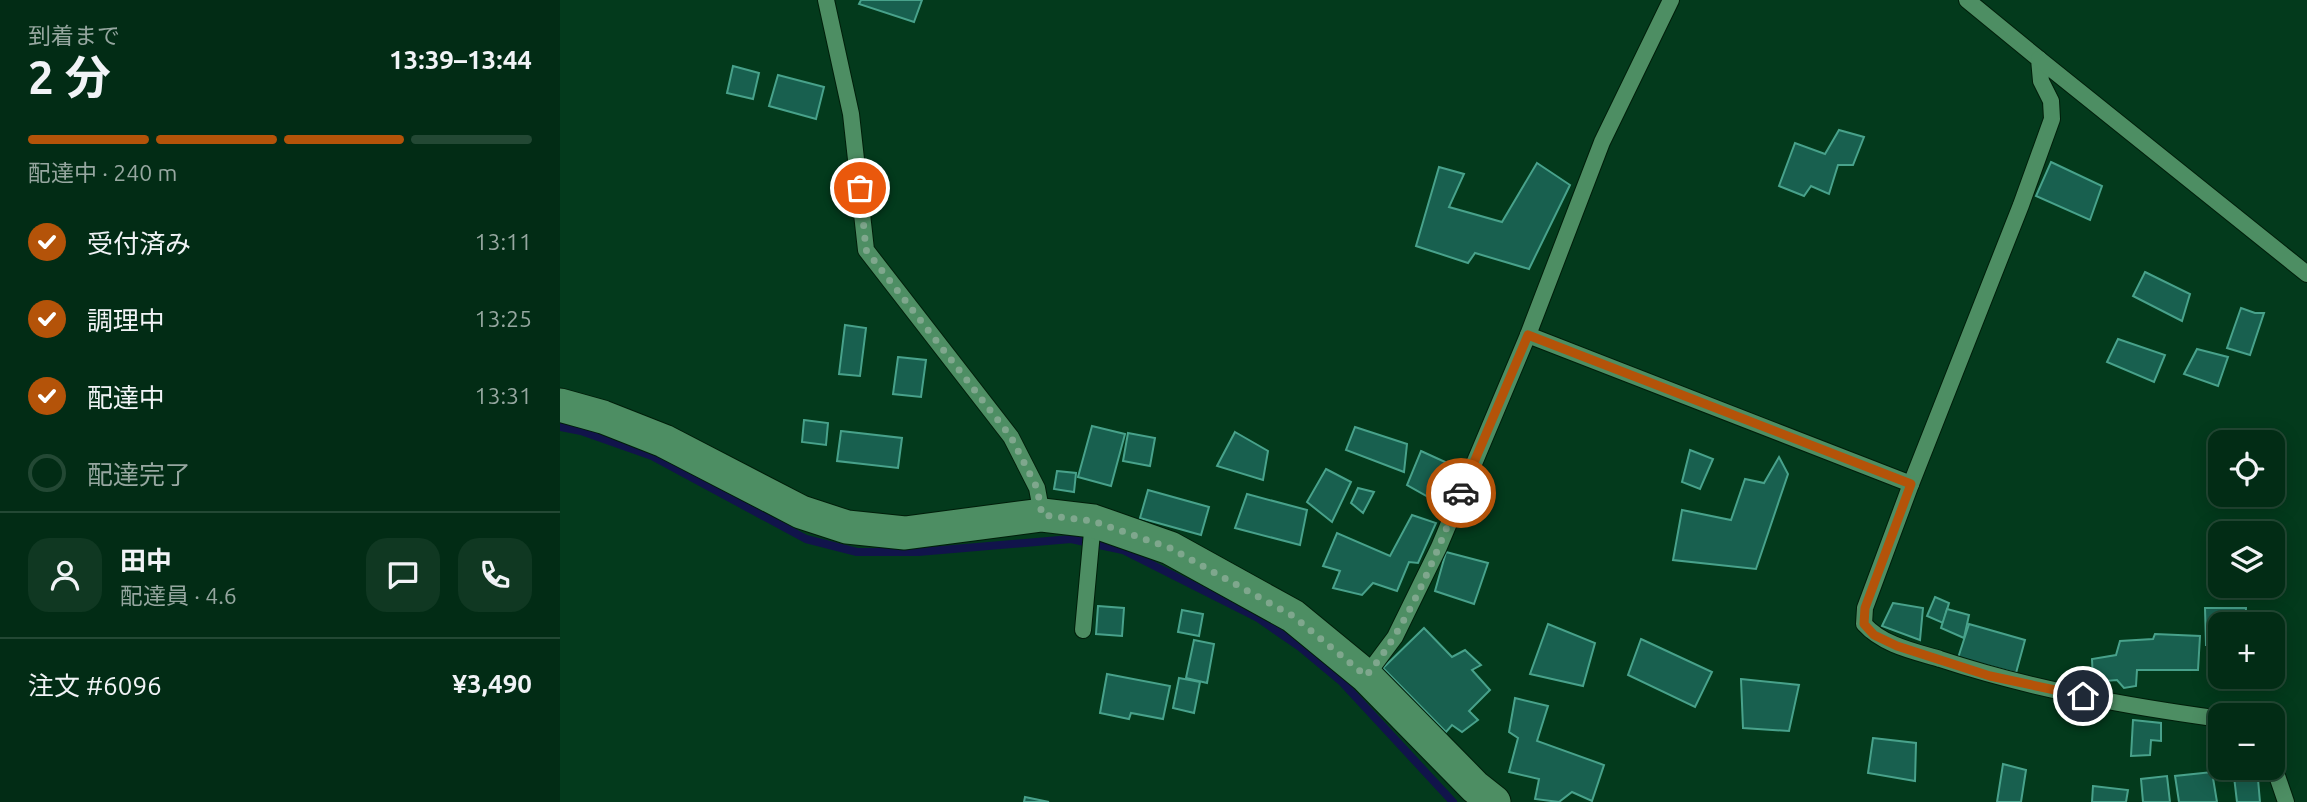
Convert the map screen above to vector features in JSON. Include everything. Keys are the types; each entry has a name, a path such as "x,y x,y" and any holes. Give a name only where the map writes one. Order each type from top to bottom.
{"street":[{"path":"560,405 603,417 664,441 802,512 847,527 905,533 1042,515 1170,548 1293,616 1366,676 1475,787 1494,802"}],"lane":[{"path":"826,0 851,114 866,250 1011,437 1037,488 1042,515"},
{"path":"1366,676 1395,637 1438,547 1528,335 1602,142 1671,0"},
{"path":"1967,0 2307,274"},
{"path":"2039,59 2041,81 2051,101 2052,119 1911,484 1865,608 1864,624 1874,635 1897,646 1990,676 2130,706 2208,717"},
{"path":"1528,335 1911,484"},
{"path":"1083,630 1093,528"},
{"path":"2278,780 2286,802"}],"building":[{"path":"861,0 922,0 914,22 859,4"},
{"path":"733,66 759,73 753,99 727,93"},
{"path":"778,75 824,87 816,119 769,106"},
{"path":"1839,130 1864,137 1853,165 1838,165 1829,194 1811,186 1804,196 1779,186 1795,143 1825,154"},
{"path":"2051,162 2102,186 2090,220 2036,196"},
{"path":"1537,163 1570,185 1529,269 1475,253 1468,263 1416,246 1439,167 1464,174 1449,207 1502,222"},
{"path":"2145,272 2190,294 2182,321 2133,296"},
{"path":"2241,308 2264,313 2250,355 2227,348"},
{"path":"845,325 866,328 860,376 839,374"},
{"path":"2118,339 2165,355 2154,382 2107,362"},
{"path":"2197,349 2228,357 2218,386 2184,374"},
{"path":"898,357 926,360 921,397 893,394"},
{"path":"804,420 828,423 826,445 802,442"},
{"path":"1092,426 1125,434 1111,486 1078,477"},
{"path":"1355,427 1407,444 1404,472 1346,450"},
{"path":"841,431 902,438 898,468 837,461"},
{"path":"1235,432 1268,451 1263,480 1217,466"},
{"path":"1128,433 1155,438 1150,466 1123,461"},
{"path":"1690,450 1713,459 1700,489 1682,482"},
{"path":"1421,451 1454,466 1439,503 1407,485"},
{"path":"1779,457 1788,474 1756,569 1673,560 1682,510 1731,520 1745,479 1764,483"},
{"path":"1326,469 1351,482 1332,522 1307,502"},
{"path":"1057,471 1076,473 1074,492 1054,489"},
{"path":"1358,488 1374,492 1363,513 1351,503"},
{"path":"1148,490 1209,507 1201,535 1140,518"},
{"path":"1247,494 1307,510 1300,545 1235,528"},
{"path":"1412,515 1436,523 1418,563 1409,562 1397,591 1373,583 1362,595 1333,588 1340,571 1323,566 1337,533 1390,556"},
{"path":"1446,552 1488,563 1474,604 1435,591"},
{"path":"1935,597 1949,603 1943,623 1927,616"},
{"path":"1893,603 1923,608 1920,640 1882,626"},
{"path":"1098,606 1124,608 1122,636 1096,634"},
{"path":"2205,608 2246,608 2246,612 2208,612 2206,645"},
{"path":"1947,609 1969,615 1964,638 1941,628"},
{"path":"1182,610 1203,614 1199,636 1178,632"},
{"path":"1548,624 1595,643 1583,686 1530,674"},
{"path":"1969,624 2025,640 2016,673 1958,658"},
{"path":"1424,628 1452,657 1465,650 1481,665 1472,670 1490,690 1469,711 1478,720 1462,732 1452,725 1446,732 1383,668"},
{"path":"2155,634 2200,636 2198,670 2137,670 2136,686 2124,688 2117,680 2093,682 2092,659 2116,655 2120,641 2153,639"},
{"path":"1641,639 1712,672 1695,707 1628,675"},
{"path":"1194,640 1214,644 1207,683 1186,678"},
{"path":"1107,674 1170,686 1163,719 1131,713 1129,719 1100,713"},
{"path":"1179,678 1200,682 1194,713 1173,708"},
{"path":"1741,679 1799,685 1789,731 1743,728"},
{"path":"1515,698 1548,706 1537,741 1604,765 1592,801 1572,792 1559,802 1535,799 1539,779 1509,772 1518,738 1509,732"},
{"path":"2133,720 2161,723 2161,741 2151,740 2150,755 2131,756"},
{"path":"1873,738 1916,743 1915,781 1868,773"},
{"path":"2003,764 2026,770 2021,802 1997,802"},
{"path":"2208,772 2208,780 2213,780 2217,802 2179,802 2175,776"},
{"path":"2167,776 2170,802 2143,802 2141,779"},
{"path":"2234,780 2258,780 2260,802 2237,802"},
{"path":"2093,786 2128,790 2126,802 2092,802"},
{"path":"1025,797 1049,802 1024,802"}],"waterway":[{"path":"560,427 581,431 652,456 806,539 857,552 918,552 1071,539 1123,550 1258,618 1300,647 1342,682 1453,802"}],"way so far":[{"path":"860,188 866,250 1011,437 1037,488 1042,515 1093,521 1170,548 1293,616 1366,676 1395,637 1461,493"}],"route":[{"path":"1461,493 1528,335 1911,484 1865,608 1864,624 1874,635 1897,646 1990,676 2083,696"}]}
